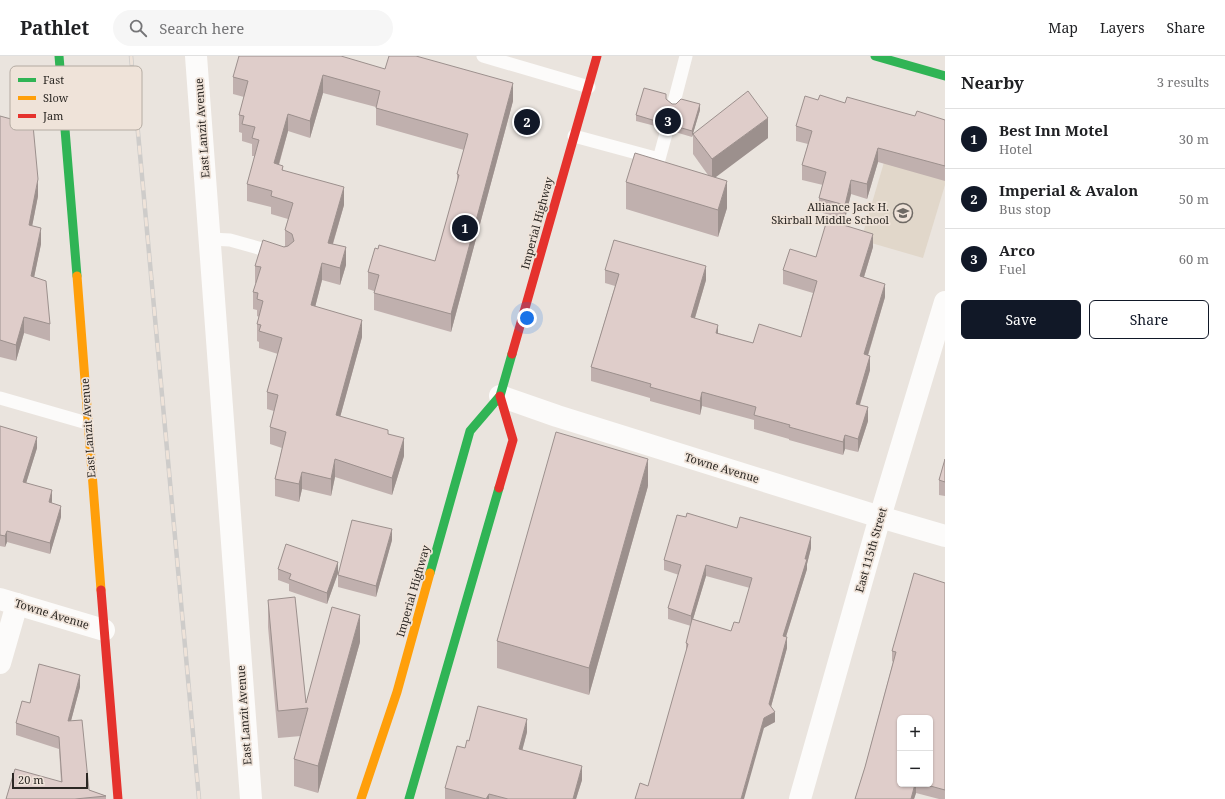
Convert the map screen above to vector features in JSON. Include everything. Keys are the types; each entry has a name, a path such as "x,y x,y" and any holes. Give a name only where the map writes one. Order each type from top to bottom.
{"main road":[{"name":"East Lanzit Avenue","path":"59,56 60,66"},
{"name":"Imperial Highway","path":"361,799 397,692 470,431 500,396 598,56"},
{"path":"875,56 945,76"},
{"name":"East Lanzit Avenue","path":"65,130 118,799"},
{"path":"409,799 513,440 500,396"}],"street":[{"name":"East Lanzit Avenue","path":"196,56 251,799"},
{"name":"East 115th Street","path":"800,799 880,517 945,302"},
{"name":"Towne Avenue","path":"500,396 565,419 945,536"},
{"name":"Towne Avenue","path":"8,601 104,630"},
{"path":"0,663 8,601"}],"lane":[{"path":"483,56 588,87"},
{"path":"674,102 686,56"},
{"path":"574,136 659,159 667,130"},
{"path":"210,239 230,240 286,256"},
{"path":"0,398 87,423"}],"shaded area":[{"name":"Alliance Jack H. Skirball Middle School","path":"898,115 945,128 945,185 923,258 861,240"}],"building":[{"path":"239,56 341,56 385,69 389,56 416,56 513,83 451,314 374,293 379,275 368,272 375,248 378,249 379,245 435,261 459,175 457,174 468,134 376,108 380,91 323,75 310,121 288,114 274,163 283,166 282,170 344,187 328,243 346,247 340,268 322,263 311,305 362,320 336,415 388,430 388,434 404,438 392,478 335,459 331,479 302,472 299,484 275,479 286,432 270,427 278,395 267,392 282,338 259,331 261,325 257,324 263,301 257,299 258,293 253,292 261,267 255,266 263,240 284,247 288,246 294,241 292,234 285,230 293,203 271,196 272,191 247,184 259,140 252,138 255,127 242,124 244,116 239,115 248,81 233,77"},
{"path":"644,88 666,94 666,99 672,104 676,104 681,99 700,104 692,131 675,126 675,122 669,117 665,117 659,122 636,115"},
{"path":"748,91 768,118 712,159 693,134"},
{"path":"820,95 845,103 847,97 915,116 917,111 945,120 945,166 878,148 867,184 851,180 845,205 819,198 826,172 802,165 812,131 796,126 805,96 818,100"},
{"path":"0,116 10,119 10,130 33,130 38,179 29,225 41,228 31,276 46,281 50,324 24,317 16,345 0,340"},
{"path":"635,153 727,181 718,210 626,182"},
{"path":"827,220 873,234 860,276 885,284 864,354 870,356 856,404 868,407 858,439 845,435 843,442 789,427 790,425 754,415 756,407 702,392 700,401 650,387 651,384 591,367 619,274 605,270 614,240 706,266 691,317 718,325 716,333 753,343 759,324 801,337 817,281 783,270 790,249 816,257"},
{"path":"0,426 37,437 23,482 52,490 49,502 61,506 50,543 7,531 5,536 0,535"},
{"path":"556,432 648,459 589,668 497,641"},
{"path":"945,459 945,482 939,480"},
{"path":"687,513 737,528 740,517 811,537 805,559 807,559 783,636 787,637 769,704 775,712 764,718 741,799 635,799 640,783 648,786 688,644 686,643 692,619 731,631 734,622 739,623 752,578 706,565 691,616 668,608 681,565 664,560 677,515 686,517"},
{"path":"352,520 392,529 376,586 338,575"},
{"path":"286,544 338,562 327,593 289,579 291,574 278,569"},
{"path":"914,573 945,583 945,790 933,787 933,715 897,715 897,787 914,787 911,799 855,799 896,652 892,651"},
{"path":"295,597 306,703 332,607 360,615 318,766 294,759 308,708 278,711 268,600"},
{"path":"39,664 80,675 68,721 82,720 89,790 106,796 75,799 6,799 15,769 62,782 59,737 16,723 22,701 30,703"},
{"path":"478,706 527,719 519,749 582,766 573,799 508,799 489,794 486,799 445,788 457,746 465,748 467,740 469,741"}],"railway":[{"path":"131,56 132,66"},
{"path":"138,130 199,799"}],"traffic: fast":[{"path":"59,56 60,66"},
{"path":"875,56 945,76"},
{"path":"65,130 77,276"},
{"path":"430,573 470,431 500,396 512,354"},
{"path":"409,799 499,488"}],"traffic: slow":[{"path":"77,276 101,590"},
{"path":"361,799 397,692 430,573"}],"traffic: jam":[{"path":"512,354 597,56"},
{"path":"499,488 513,440 500,396"},
{"path":"101,590 118,799"}],"place":[{"name":"Arco","path":"668,121"},
{"name":"Imperial & Avalon","path":"527,122"},
{"name":"Alliance Jack H. Skirball Middle School","path":"903,213"},
{"name":"Best Inn Motel","path":"465,228"}]}
